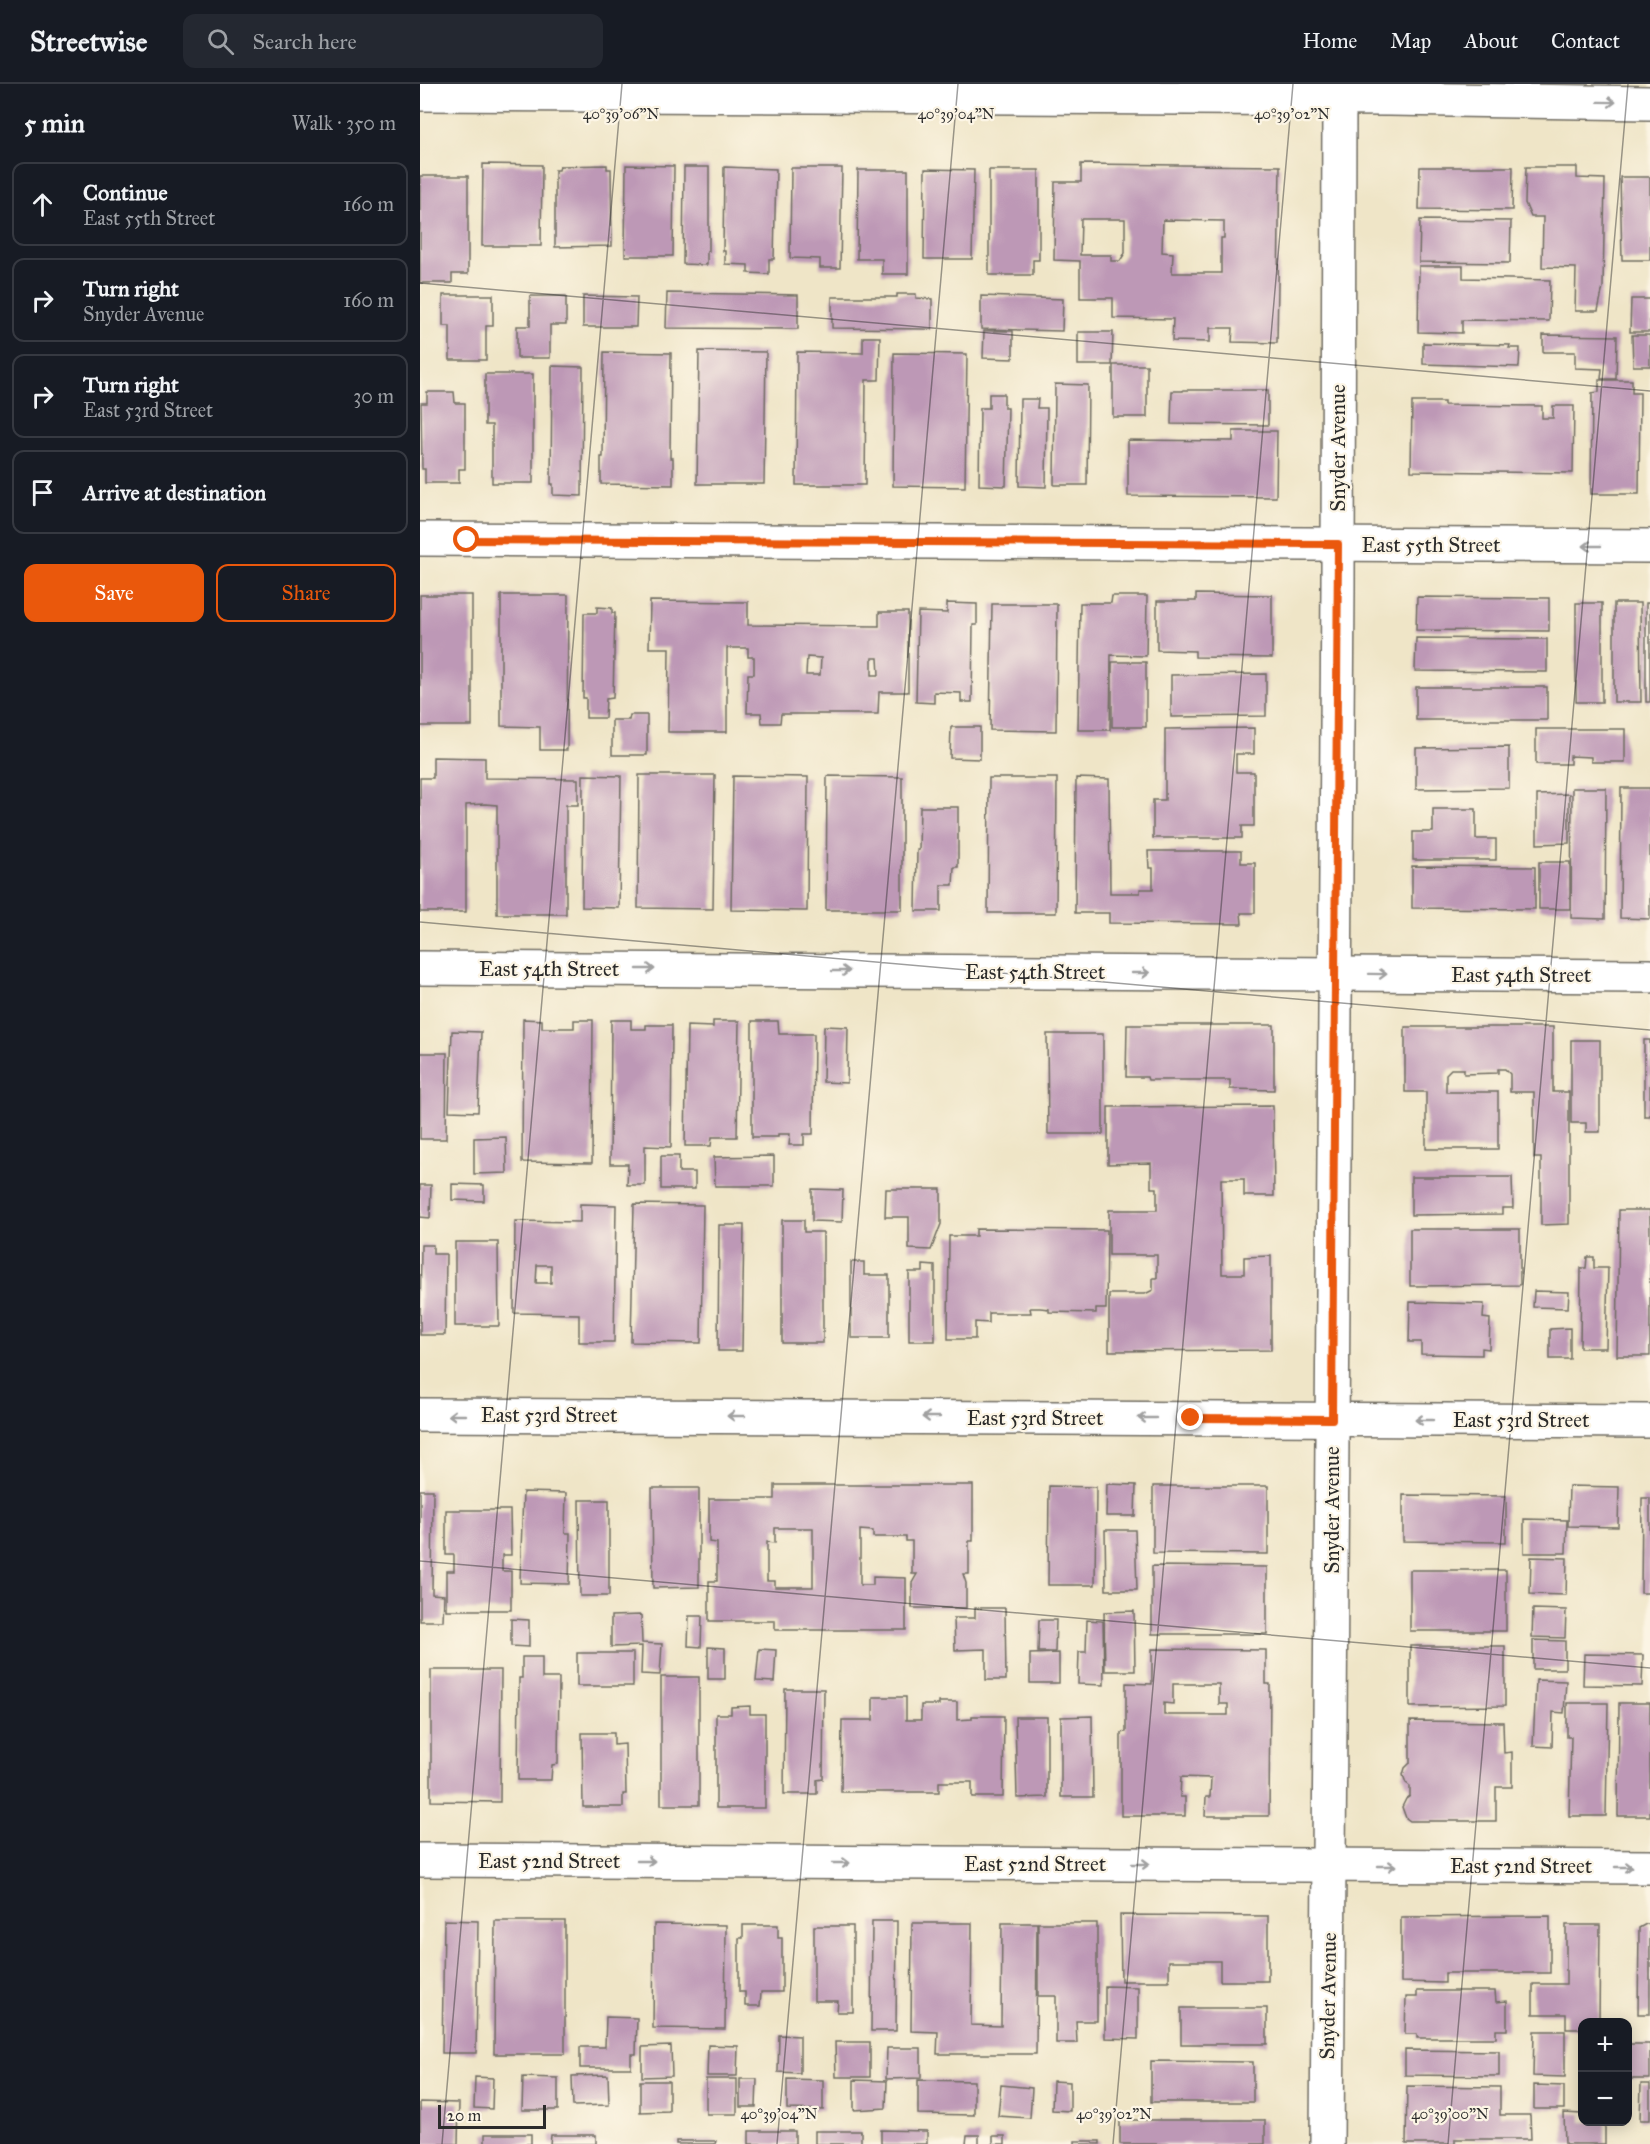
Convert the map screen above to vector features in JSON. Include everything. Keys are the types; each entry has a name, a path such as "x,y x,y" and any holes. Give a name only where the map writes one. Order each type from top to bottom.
{"street":[{"path":"420,94 1339,91 1650,103"},
{"name":"Snyder Avenue","path":"1327,2144 1339,91"},
{"name":"East 55th Street","path":"420,539 1650,546"},
{"name":"East 54th Street","path":"420,968 1650,976"},
{"name":"East 53rd Street","path":"420,1414 1650,1421"},
{"name":"East 52nd Street","path":"420,1860 1650,1867"}],"building":[{"path":"483,164 542,165 541,246 482,246"},
{"path":"1081,164 1280,166 1277,343 1232,342 1233,328 1210,328 1210,342 1172,341 1173,319 1113,318 1113,298 1080,298 1080,261 1054,260 1055,182 1081,182","holes":["1081,219 1125,219 1125,253 1120,261 1111,261 1111,255 1080,255","1163,220 1224,221 1224,238 1221,238 1221,273 1172,273 1173,253 1162,252"]},
{"path":"607,165 607,169 611,169 612,246 555,247 555,170 559,170 560,166"},
{"path":"626,165 674,166 673,256 625,256"},
{"path":"684,167 709,167 707,265 683,264"},
{"path":"724,167 776,169 774,259 769,259 769,274 748,273 748,265 725,264 725,251 723,251"},
{"path":"1420,167 1513,167 1512,210 1419,209"},
{"path":"1526,167 1577,167 1577,178 1605,179 1603,287 1598,311 1575,311 1576,268 1542,267 1543,217 1531,217 1525,203"},
{"path":"791,168 842,168 840,268 820,268 820,259 790,258"},
{"path":"925,169 974,170 972,259 924,259"},
{"path":"858,170 908,170 908,274 882,274 882,259 857,259"},
{"path":"989,170 1039,170 1039,260 1033,260 1033,275 989,275"},
{"path":"420,176 468,176 468,274 452,274 452,283 420,283"},
{"path":"1620,177 1650,177 1650,260 1622,260"},
{"path":"1420,220 1511,221 1510,263 1419,262"},
{"path":"1419,266 1463,266 1463,278 1550,280 1549,321 1462,320 1462,333 1418,332"},
{"path":"667,293 798,295 798,329 666,328"},
{"path":"897,294 916,294 916,298 932,299 932,329 832,328 832,297 897,297"},
{"path":"443,295 493,295 493,326 486,326 486,360 450,360 450,326 443,326"},
{"path":"530,296 566,296 566,325 550,325 550,358 517,358 517,326 530,326"},
{"path":"583,296 637,297 636,327 583,327"},
{"path":"981,296 1063,299 1062,331 981,329"},
{"path":"1631,299 1650,299 1650,332 1630,332"},
{"path":"984,331 1013,331 1013,359 983,358"},
{"path":"1078,332 1113,332 1112,365 1078,365"},
{"path":"1543,335 1617,336 1616,379 1601,379 1602,369 1575,368 1575,352 1543,352"},
{"path":"1632,335 1650,335 1650,366 1633,366"},
{"path":"863,337 880,337 879,380 866,380 865,485 796,485 797,352 863,353"},
{"path":"1423,343 1510,345 1509,348 1520,348 1519,367 1423,364"},
{"path":"699,351 766,352 764,484 697,484"},
{"path":"604,352 671,353 670,458 673,458 673,485 601,484"},
{"path":"894,353 967,354 965,487 893,486"},
{"path":"1113,365 1147,365 1147,417 1113,417"},
{"path":"552,366 583,367 582,496 553,495 553,484 551,484"},
{"path":"485,374 533,374 533,483 492,483 492,425 485,425"},
{"path":"1599,380 1632,380 1632,393 1640,393 1639,494 1591,494 1592,393 1599,392"},
{"path":"1055,384 1088,385 1087,485 1054,485"},
{"path":"1268,390 1268,425 1171,424 1172,391"},
{"path":"427,392 454,392 455,403 465,403 465,469 459,469 459,483 425,483 425,469 422,469 421,403 427,403"},
{"path":"989,394 1004,394 1004,408 1008,408 1006,486 979,485 980,408 989,408"},
{"path":"1020,399 1038,399 1037,408 1047,408 1046,487 1019,486"},
{"path":"1412,402 1444,402 1444,405 1542,406 1542,418 1553,418 1553,406 1574,406 1573,473 1411,471"},
{"path":"1233,431 1277,431 1276,497 1128,496 1128,440 1233,441"},
{"path":"1196,594 1272,595 1272,658 1195,657 1195,651 1157,650 1157,601 1196,601"},
{"path":"420,595 472,595 472,726 420,726"},
{"path":"501,595 568,595 567,750 540,750 540,727 501,726"},
{"path":"1112,596 1147,596 1146,656 1111,655 1110,730 1078,730 1080,603 1111,603"},
{"path":"1417,597 1549,598 1549,631 1416,630"},
{"path":"650,601 748,602 748,625 879,626 879,612 908,612 908,692 879,692 878,714 781,714 780,723 762,723 761,713 747,713 748,674 754,674 754,657 748,657 748,648 727,648 727,732 668,732 669,648 649,648","holes":["807,657 821,658 820,675 806,675","872,658 878,658 879,675 872,675"]},
{"path":"947,603 977,604 977,625 973,625 972,702 961,702 961,693 934,692 934,703 916,702 918,612 947,613"},
{"path":"1576,603 1602,603 1602,702 1576,702"},
{"path":"1614,603 1640,603 1641,702 1614,702"},
{"path":"1646,603 1650,603 1650,702 1646,702"},
{"path":"992,604 1057,604 1056,731 990,730"},
{"path":"597,607 612,608 612,613 615,613 613,698 606,699 605,718 586,718 586,698 583,698 584,613 597,613"},
{"path":"1416,638 1547,639 1547,672 1415,671"},
{"path":"1112,662 1146,662 1146,727 1112,727"},
{"path":"1266,674 1266,716 1171,717 1171,675"},
{"path":"1416,687 1547,687 1547,720 1416,720"},
{"path":"630,715 647,715 647,755 612,755 612,720 629,720"},
{"path":"951,727 980,727 980,759 950,758"},
{"path":"1254,728 1254,754 1236,754 1236,772 1254,772 1254,826 1242,826 1242,838 1153,838 1153,800 1165,800 1165,729"},
{"path":"1536,729 1625,729 1625,762 1591,762 1591,757 1570,756 1570,764 1536,764"},
{"path":"1509,747 1509,788 1416,789 1416,748"},
{"path":"433,757 485,758 485,778 578,779 578,805 566,805 566,914 497,914 497,805 485,804 466,805 466,912 420,912 420,778 433,778"},
{"path":"583,775 621,776 619,908 582,907"},
{"path":"639,775 715,775 713,909 638,908"},
{"path":"733,776 808,777 807,911 731,910"},
{"path":"827,776 902,777 902,910 826,910"},
{"path":"989,778 1057,778 1056,913 988,913"},
{"path":"1076,778 1109,779 1110,893 1140,893 1140,889 1153,889 1153,868 1149,868 1148,851 1241,851 1241,863 1255,863 1255,913 1241,913 1242,924 1109,923 1109,913 1075,913"},
{"path":"1572,788 1606,788 1605,919 1571,918"},
{"path":"1621,788 1650,788 1650,919 1620,918"},
{"path":"1569,794 1569,843 1537,844 1537,795"},
{"path":"920,807 958,807 958,867 954,867 953,885 941,885 941,911 916,911"},
{"path":"1433,809 1476,809 1476,839 1496,839 1496,860 1413,860 1413,832 1433,832"},
{"path":"1539,862 1570,862 1570,909 1539,909"},
{"path":"1412,866 1535,867 1535,909 1412,908"},
{"path":"523,1019 542,1020 542,1028 574,1028 574,1020 593,1020 592,1163 522,1162"},
{"path":"611,1020 631,1020 631,1029 646,1029 646,1025 672,1025 671,1147 645,1146 645,1185 627,1185 628,1164 610,1164"},
{"path":"713,1021 739,1021 737,1137 712,1137 711,1146 685,1146 687,1026 713,1027"},
{"path":"752,1021 778,1021 779,1034 814,1034 813,1134 804,1134 804,1145 789,1145 790,1134 778,1134 778,1137 752,1137"},
{"path":"1127,1025 1274,1025 1274,1090 1230,1089 1230,1080 1148,1080 1147,1077 1126,1077"},
{"path":"824,1026 848,1027 847,1083 823,1082"},
{"path":"1405,1027 1553,1027 1553,1092 1569,1092 1569,1224 1541,1225 1541,1158 1534,1158 1534,1092 1510,1092 1510,1074 1505,1069 1498,1069 1498,1073 1464,1074 1464,1069 1451,1069 1446,1074 1446,1092 1498,1092 1498,1149 1426,1149 1426,1092 1405,1092"},
{"path":"452,1031 481,1032 478,1112 449,1111"},
{"path":"1047,1034 1103,1034 1103,1134 1048,1134"},
{"path":"1571,1040 1600,1040 1600,1132 1586,1132 1586,1123 1571,1123"},
{"path":"1644,1040 1650,1040 1650,1116 1644,1116"},
{"path":"420,1053 447,1053 446,1139 420,1139"},
{"path":"1273,1106 1274,1196 1244,1196 1244,1179 1221,1179 1222,1274 1244,1274 1244,1257 1271,1256 1271,1350 1109,1351 1109,1294 1145,1294 1153,1290 1153,1278 1157,1278 1157,1255 1109,1255 1109,1210 1157,1210 1157,1188 1151,1188 1151,1163 1108,1164 1108,1107"},
{"path":"506,1137 507,1173 474,1174 474,1138"},
{"path":"661,1156 679,1156 679,1172 695,1172 695,1189 661,1189"},
{"path":"774,1156 774,1186 715,1186 714,1157"},
{"path":"1411,1177 1512,1177 1513,1208 1502,1208 1502,1214 1411,1215"},
{"path":"452,1184 484,1185 484,1201 452,1200"},
{"path":"420,1185 431,1185 430,1218 420,1217"},
{"path":"812,1189 843,1190 842,1222 812,1221"},
{"path":"886,1189 941,1189 941,1224 931,1250 909,1249 909,1217 885,1217"},
{"path":"580,1204 616,1205 614,1342 579,1342 579,1314 514,1313 515,1221 580,1222","holes":["537,1265 551,1265 551,1283 536,1283"]},
{"path":"634,1204 703,1205 701,1343 631,1342"},
{"path":"1619,1210 1650,1210 1650,1356 1617,1356"},
{"path":"782,1220 804,1220 804,1232 823,1232 823,1343 782,1343"},
{"path":"719,1225 744,1225 742,1351 718,1351"},
{"path":"976,1229 1107,1230 1106,1309 1096,1309 1096,1313 1049,1312 1049,1309 1030,1308 1031,1313 989,1313 989,1323 975,1322 975,1339 948,1339 949,1236 976,1236"},
{"path":"1410,1229 1520,1229 1520,1285 1410,1286"},
{"path":"455,1242 498,1242 499,1326 455,1326"},
{"path":"421,1245 433,1245 433,1254 446,1254 445,1335 420,1335"},
{"path":"1587,1257 1594,1257 1594,1268 1608,1268 1606,1348 1580,1348 1581,1268 1586,1268"},
{"path":"851,1262 864,1262 864,1275 889,1275 889,1338 851,1338"},
{"path":"923,1265 935,1266 935,1341 909,1341 909,1272 923,1272"},
{"path":"1534,1291 1569,1292 1568,1308 1533,1307"},
{"path":"1410,1302 1484,1304 1483,1318 1490,1319 1489,1349 1482,1348 1482,1355 1421,1354 1421,1342 1409,1342"},
{"path":"1570,1328 1570,1359 1550,1359 1550,1329"},
{"path":"1107,1484 1136,1485 1135,1516 1106,1516"},
{"path":"775,1485 973,1485 973,1541 969,1541 969,1574 963,1574 966,1583 966,1608 912,1608 912,1583 917,1574 912,1574 912,1541 906,1541 906,1537 873,1537 873,1531 860,1530 860,1585 873,1585 873,1577 906,1578 906,1630 775,1630 775,1621 709,1621 709,1581 717,1581 717,1543 709,1542 709,1499 775,1499","holes":["775,1528 813,1528 813,1587 775,1587 775,1581 767,1581 767,1542 775,1543"]},
{"path":"1049,1486 1096,1487 1095,1585 1048,1585"},
{"path":"1153,1486 1268,1486 1268,1554 1153,1553"},
{"path":"1569,1486 1619,1487 1618,1527 1568,1526"},
{"path":"652,1488 699,1488 699,1587 653,1588"},
{"path":"420,1490 433,1490 432,1594 444,1595 443,1621 420,1621"},
{"path":"523,1492 566,1493 565,1533 570,1533 569,1584 520,1583"},
{"path":"1403,1495 1506,1496 1506,1542 1403,1541"},
{"path":"1642,1498 1650,1498 1650,1593 1641,1593"},
{"path":"579,1500 609,1500 609,1596 580,1596"},
{"path":"446,1510 510,1510 511,1555 502,1555 502,1571 511,1571 511,1610 446,1610 446,1571 454,1571 454,1555 446,1555"},
{"path":"1524,1519 1567,1520 1566,1553 1524,1553"},
{"path":"1105,1530 1135,1530 1137,1590 1106,1590"},
{"path":"1531,1557 1567,1558 1566,1595 1530,1594"},
{"path":"1152,1566 1267,1567 1267,1634 1152,1634"},
{"path":"1410,1570 1506,1570 1506,1631 1410,1631"},
{"path":"975,1608 1005,1608 1006,1680 986,1680 986,1649 955,1650 954,1618 975,1618"},
{"path":"1533,1609 1566,1610 1565,1638 1532,1637"},
{"path":"1134,1611 1135,1671 1105,1671 1104,1612"},
{"path":"641,1615 642,1643 662,1644 660,1675 641,1674 642,1646 611,1647 611,1616"},
{"path":"689,1616 702,1616 701,1647 688,1646"},
{"path":"511,1619 529,1620 529,1647 511,1646"},
{"path":"1039,1620 1056,1620 1055,1652 1038,1652"},
{"path":"1087,1620 1103,1621 1104,1685 1078,1684 1079,1652 1086,1652"},
{"path":"1533,1640 1565,1641 1565,1669 1533,1669"},
{"path":"1410,1646 1505,1646 1505,1706 1410,1707"},
{"path":"708,1647 725,1648 725,1679 708,1679"},
{"path":"759,1649 776,1650 774,1682 756,1681"},
{"path":"1152,1649 1266,1650 1266,1684 1270,1684 1269,1816 1205,1816 1206,1797 1210,1797 1211,1778 1181,1777 1180,1797 1185,1797 1185,1816 1121,1816 1121,1733 1126,1732 1126,1683 1152,1684","holes":["1173,1684 1219,1684 1219,1704 1228,1704 1228,1715 1164,1715 1164,1703 1173,1704"]},
{"path":"577,1653 633,1653 633,1686 577,1686"},
{"path":"1059,1653 1059,1683 1030,1683 1030,1654"},
{"path":"1584,1654 1643,1655 1642,1686 1583,1685"},
{"path":"522,1657 542,1657 542,1678 559,1678 558,1764 552,1765 551,1780 518,1780 519,1678 522,1678"},
{"path":"431,1670 501,1670 500,1802 431,1801"},
{"path":"661,1677 699,1677 699,1805 661,1805"},
{"path":"1536,1680 1566,1681 1564,1713 1553,1712 1552,1747 1533,1746"},
{"path":"785,1689 824,1689 823,1779 817,1780 817,1794 784,1794"},
{"path":"873,1697 906,1697 906,1720 921,1720 921,1705 939,1705 939,1702 957,1702 957,1720 972,1719 972,1716 1004,1716 1003,1797 972,1797 972,1782 939,1782 939,1792 841,1792 842,1720 873,1720"},
{"path":"1567,1703 1608,1703 1606,1816 1569,1816 1571,1737 1567,1737"},
{"path":"1619,1703 1650,1703 1650,1816 1618,1816"},
{"path":"750,1706 750,1714 765,1714 765,1808 716,1808 716,1714 731,1714 731,1707"},
{"path":"1092,1716 1093,1797 1061,1797 1061,1717"},
{"path":"1015,1717 1047,1717 1047,1797 1017,1798"},
{"path":"1410,1721 1503,1722 1504,1753 1512,1752 1512,1787 1496,1787 1496,1821 1410,1821 1406,1818 1402,1807 1410,1796 1410,1786 1403,1775 1410,1763"},
{"path":"582,1733 614,1733 614,1745 625,1744 626,1794 623,1794 623,1807 583,1807"},
{"path":"1120,1915 1268,1916 1268,1981 1220,1981 1220,1961 1169,1961 1169,1981 1121,1981"},
{"path":"1550,1916 1550,1973 1445,1973 1445,1983 1401,1982 1401,1917"},
{"path":"444,1920 478,1921 476,2053 442,2053"},
{"path":"495,1921 565,1921 565,2054 494,2054"},
{"path":"872,1921 897,1921 896,2031 871,2031"},
{"path":"912,1923 972,1923 971,2025 1001,2026 1002,1923 1037,1923 1036,2054 937,2054 938,2032 911,2031"},
{"path":"1038,1923 1097,1923 1097,2021 1076,2021 1077,2043 1056,2043 1056,1996 1038,1996"},
{"path":"654,1924 726,1925 725,2029 653,2028"},
{"path":"1650,1924 1650,2014 1638,2014 1639,1928"},
{"path":"743,1925 778,1925 778,1938 782,1938 782,1992 761,1992 760,2006 745,2006 745,1992 739,1992 739,1938 743,1938"},
{"path":"1566,1925 1600,1925 1599,2018 1578,2018 1578,2029 1566,2029 1566,2014 1533,2014 1533,1984 1566,1984"},
{"path":"814,1926 853,1926 853,2012 837,2012 838,2001 814,2001"},
{"path":"1105,1986 1138,1987 1138,2039 1105,2038"},
{"path":"1417,1991 1495,1991 1496,2002 1507,2001 1507,2030 1496,2030 1496,2038 1417,2038 1417,2034 1405,2034 1406,1997 1417,1997"},
{"path":"1181,2008 1267,2008 1267,2044 1181,2044"},
{"path":"606,2017 637,2018 636,2054 631,2054 631,2068 580,2068 580,2047 605,2047"},
{"path":"1534,2031 1565,2031 1565,2077 1533,2076"},
{"path":"779,2035 800,2036 800,2073 778,2072"},
{"path":"835,2042 870,2042 870,2077 836,2077"},
{"path":"1632,2044 1650,2044 1650,2079 1632,2079"},
{"path":"708,2045 738,2046 737,2076 707,2076"},
{"path":"671,2046 672,2076 642,2077 642,2047"},
{"path":"887,2048 921,2048 921,2078 886,2079"},
{"path":"1405,2050 1499,2051 1499,2076 1405,2075"},
{"path":"1151,2061 1253,2062 1253,2102 1151,2102"},
{"path":"608,2075 609,2105 573,2106 572,2076"},
{"path":"475,2077 493,2078 492,2109 474,2108"},
{"path":"523,2077 558,2078 558,2110 522,2110"},
{"path":"706,2079 737,2079 737,2114 706,2114"},
{"path":"740,2079 757,2079 756,2107 740,2107"},
{"path":"787,2079 823,2080 823,2110 787,2109"},
{"path":"854,2080 887,2081 886,2108 854,2110"},
{"path":"918,2080 974,2081 974,2115 918,2114"},
{"path":"640,2081 669,2081 669,2111 640,2112"},
{"path":"1053,2081 1070,2082 1070,2111 1052,2110"},
{"path":"1641,2084 1650,2084 1650,2120 1640,2120"},
{"path":"1001,2085 1032,2088 1030,2118 998,2116"},
{"path":"1534,2085 1564,2086 1564,2109 1534,2109"},
{"path":"1407,2086 1500,2087 1500,2115 1530,2115 1531,2139 1455,2139 1455,2144 1406,2144"},
{"path":"420,2102 459,2103 458,2144 420,2144"},
{"path":"1564,2113 1578,2114 1578,2126 1605,2126 1605,2144 1565,2144"},
{"path":"1120,2120 1265,2120 1265,2144 1120,2144"},
{"path":"881,2130 927,2131 927,2144 881,2144"},
{"path":"749,2131 795,2131 795,2144 749,2144"},
{"path":"815,2131 861,2131 861,2144 815,2144"},
{"path":"485,2134 531,2134 531,2144 485,2144"},
{"path":"551,2135 596,2135 596,2144 550,2144"},
{"path":"967,2135 979,2135 979,2144 966,2144"},
{"path":"993,2136 1005,2136 1005,2144 993,2144"},
{"path":"676,2141 716,2141 715,2144 676,2144"},
{"path":"1075,2141 1100,2141 1100,2144 1075,2144"}],"route":[{"path":"467,540 1338,544 1332,1419 1191,1418"}]}
